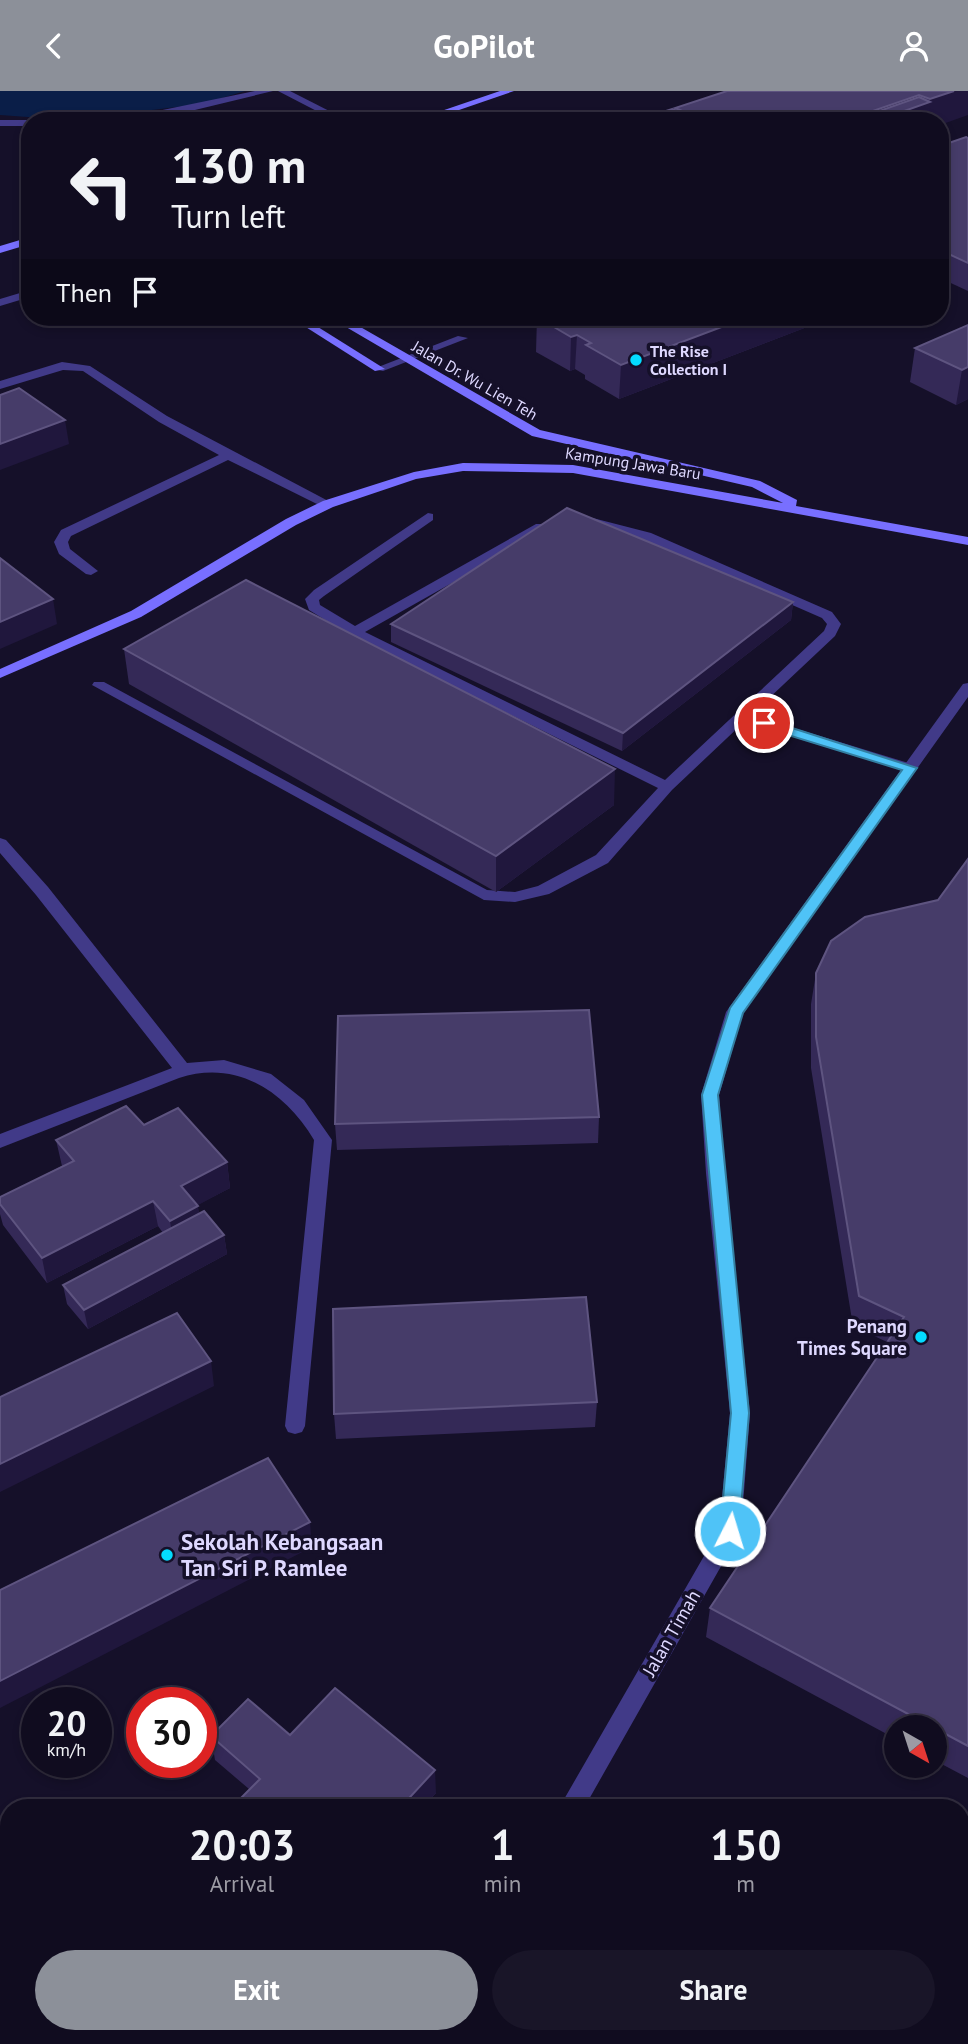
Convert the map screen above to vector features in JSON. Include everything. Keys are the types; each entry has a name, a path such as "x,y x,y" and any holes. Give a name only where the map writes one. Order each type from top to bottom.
{"street":[{"path":"174,112 268,91"},
{"path":"284,91 326,112"},
{"path":"444,112 509,91"},
{"path":"0,123 21,123"},
{"path":"0,250 21,243"},
{"path":"0,303 21,296"},
{"path":"310,326 379,369 462,338"},
{"name":"Jalan Dr. Wu Lien Teh","path":"350,326 536,433 756,484 807,512"},
{"path":"0,386 62,366 86,369 163,419 228,455 328,504"},
{"path":"91,571 64,551 61,542 66,533 228,455"},
{"name":"Kampung Jawa Baru","path":"0,674 136,614 328,504 414,476 463,467 573,469 968,541"},
{"path":"428,517 312,599 314,607 355,632 667,787"},
{"path":"99,685 484,895 515,897 543,890 602,859 637,824 667,787 830,633 834,624 827,615 646,536 612,525 562,519 355,632"},
{"name":"Jalan Timah","path":"576,1799 730,1531 740,1413 710,1095 736,1012 968,687"},
{"path":"741,716 911,768"},
{"path":"0,843 42,891 183,1070"},
{"path":"0,1142 183,1070 223,1066 252,1071 278,1084 315,1124 323,1140 295,1426"}],"water":[{"path":"0,91 245,91 202,104 136,112 21,112 21,117 0,115"}],"building":[{"path":"727,91 954,91 930,99 919,95 870,112 685,112 675,108"},
{"path":"919,97 930,102 902,112 876,112"},
{"path":"968,138 968,263 949,254 949,143"},
{"path":"968,325 968,367 962,370 915,348"},
{"path":"552,326 724,326 621,365 586,345 591,343 577,335 571,337"},
{"path":"19,388 65,420 0,444 0,395"},
{"path":"567,508 793,602 623,733 391,624"},
{"path":"0,558 53,599 0,622"},
{"path":"246,580 615,769 496,856 124,649"},
{"name":"Penang Times Square","path":"968,859 968,1746 947,1735 947,1715 910,1715 710,1608 904,1317 859,1296 816,1037 816,973 831,941 865,917 938,900"},
{"path":"589,1010 599,1117 335,1124 338,1016"},
{"path":"126,1106 144,1125 178,1108 227,1162 181,1186 198,1206 170,1221 153,1201 42,1258 0,1204 0,1197 74,1161 56,1140"},
{"path":"204,1211 224,1235 84,1310 63,1285"},
{"path":"586,1297 597,1402 334,1414 333,1309"},
{"path":"177,1313 211,1361 0,1464 0,1397"},
{"path":"268,1458 310,1522 0,1681 0,1590"},
{"path":"335,1688 435,1770 408,1799 240,1799 260,1779 217,1741 217,1730 248,1699 290,1735"}],"place":[{"name":"The Rise Collection I","path":"636,360"},
{"name":"Penang Times Square","path":"921,1337"},
{"name":"Sekolah Kebangsaan Tan Sri P. Ramlee","path":"167,1555"}],"route":[{"path":"730,1531 740,1413 715,1173 710,1095 736,1012 911,768 764,723"}]}
